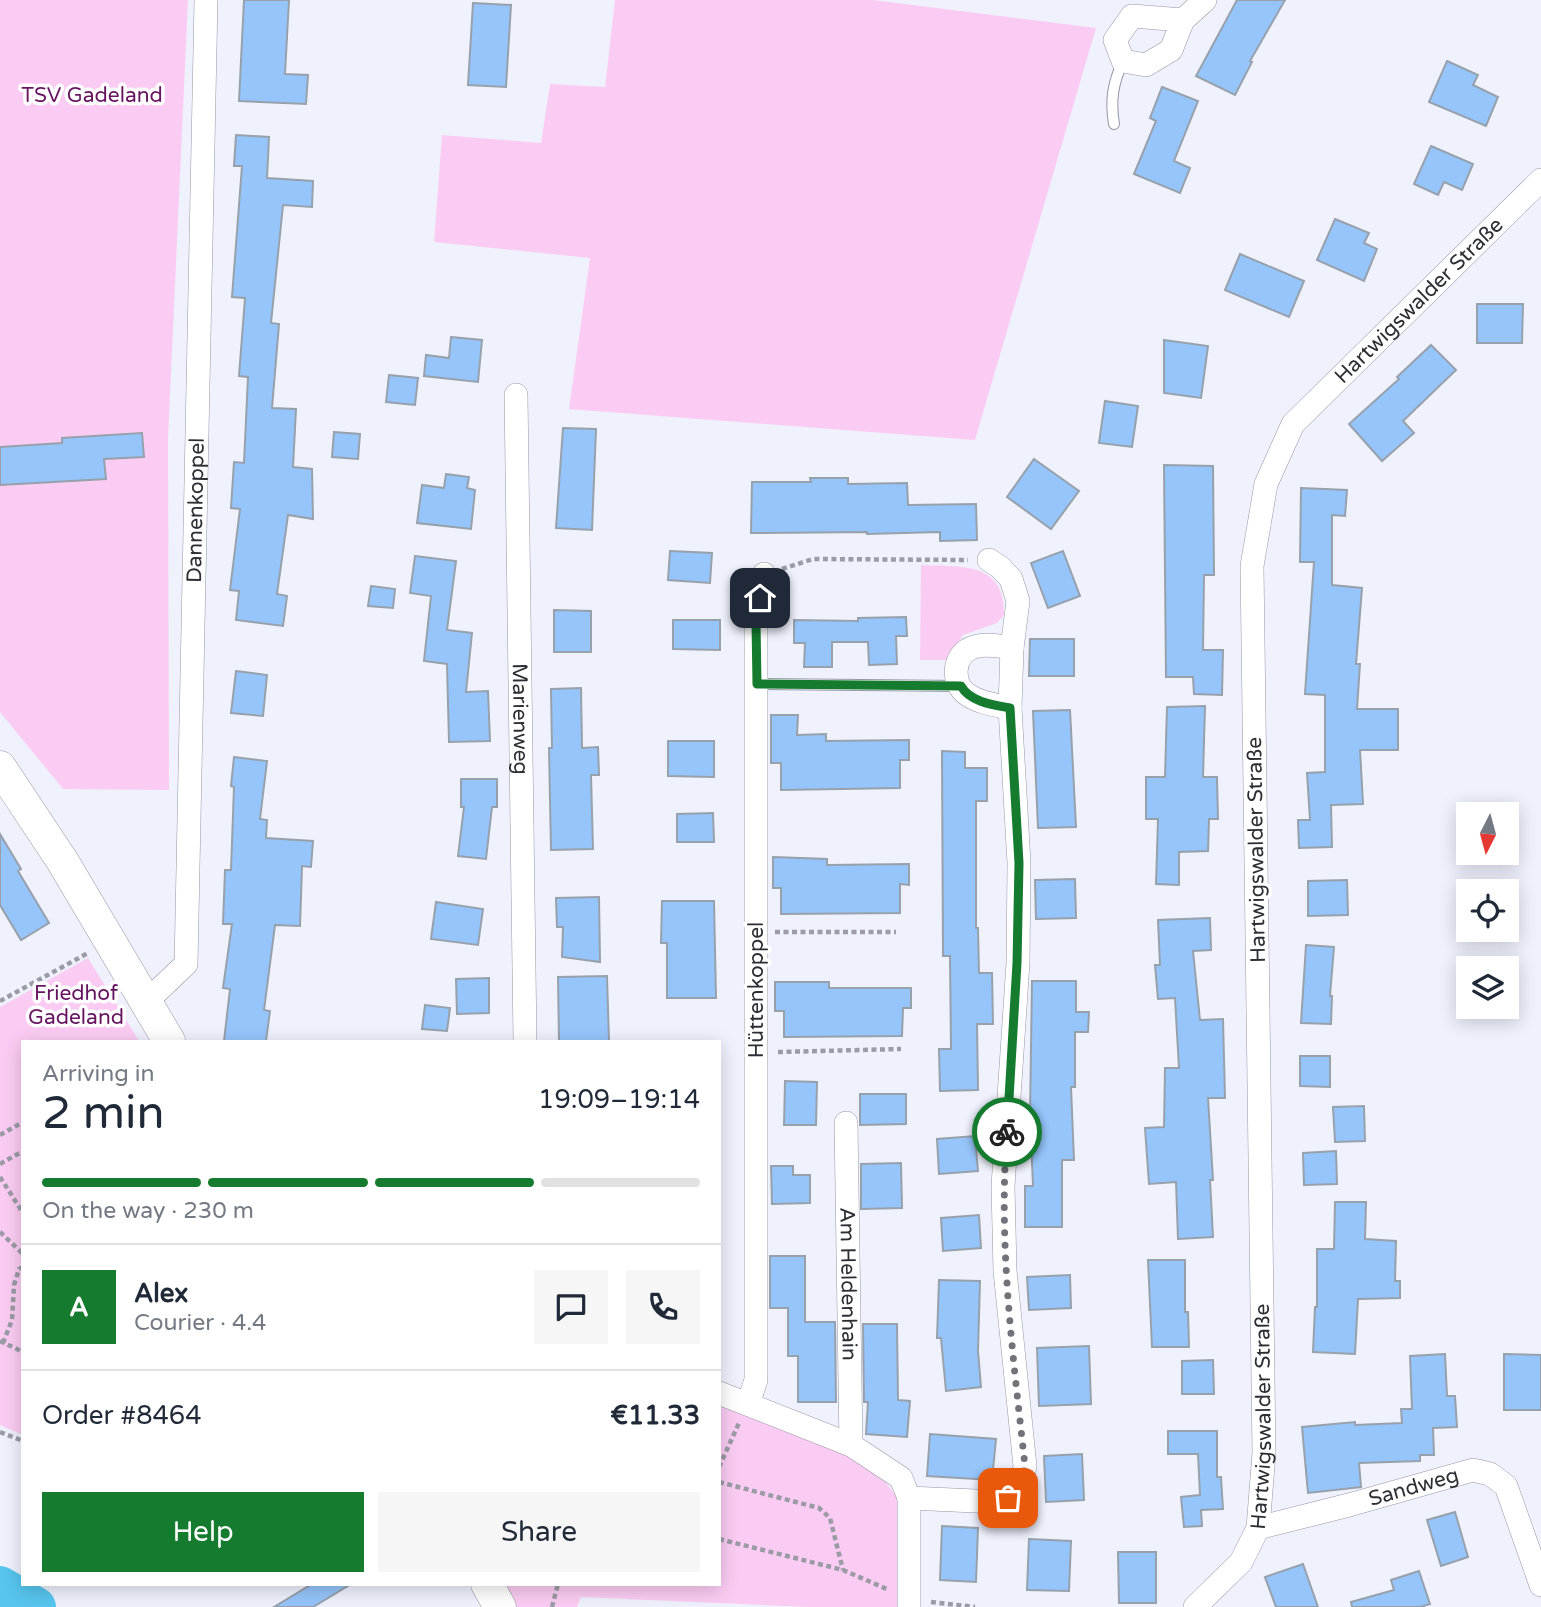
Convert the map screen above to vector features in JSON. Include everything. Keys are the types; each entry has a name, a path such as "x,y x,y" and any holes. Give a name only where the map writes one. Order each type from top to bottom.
{"main road":[{"path":"0,766 63,862 168,1040"},
{"path":"488,1586 500,1607"}],"street":[{"name":"Dannenkoppel","path":"146,1002 186,964 206,0"},
{"path":"1182,20 1132,16 1115,40 1123,61 1146,65 1171,50 1182,20 1205,0"},
{"name":"Hartwigswalder Straße","path":"1195,1607 1241,1562 1258,1528 1264,1453 1252,566 1266,484 1293,424 1541,180"},
{"name":"Marienweg","path":"516,395 525,1040"},
{"path":"909,1498 997,1502 1008,1498 1021,1487 1025,1466 1005,1270 1003,1186 1017,963 1019,863 1010,708 1012,649 1018,601 1010,579 1000,567 989,560"},
{"name":"Hüttenkoppel","path":"748,1404 756,1380 756,622 764,574"},
{"path":"1010,708 983,702 965,693 957,679 956,667 961,654 974,646 995,645 1012,649"},
{"name":"Am Heldenhain","path":"846,1123 851,1445"},
{"path":"721,1394 851,1445 901,1478 909,1498 910,1603"},
{"name":"Sandweg","path":"1258,1528 1473,1470 1490,1474 1506,1486 1541,1585"}],"lane":[{"path":"1114,124 1111,107 1113,84 1123,61"},
{"path":"757,684 961,686"}],"path":[{"path":"764,574 813,559 989,560"},
{"path":"757,932 896,932"},
{"path":"0,1001 110,941"},
{"path":"756,1053 901,1049"},
{"path":"0,1135 21,1123"},
{"path":"0,1164 21,1152"},
{"path":"0,1177 21,1210"},
{"path":"0,1232 21,1252"},
{"path":"21,1268 14,1285 12,1320 1,1342 21,1351"},
{"path":"721,1463 748,1404"},
{"path":"0,1432 21,1440"},
{"path":"721,1483 819,1508 830,1518 844,1570"},
{"path":"721,1539 844,1570 910,1603 975,1607"},
{"path":"552,1607 557,1586"}],"green space":[{"name":"TSV Gadeland","path":"0,0 188,0 168,439 169,790 63,789 0,712"},
{"path":"615,0 873,0 1096,28 975,440 569,409 590,258 434,242 442,135 541,143 550,84 605,87"},
{"path":"921,565 978,570 989,576 997,585 1002,597 1004,615 997,623 963,635 947,660 920,660"},
{"name":"Friedhof Gadeland","path":"88,958 138,1040 21,1040 21,1434 0,1425 0,1007"},
{"path":"721,1401 841,1450 881,1476 899,1500 897,1607 810,1607 581,1597 577,1607 517,1607 505,1586 721,1586"}],"building":[{"path":"244,0 289,0 285,74 308,75 306,104 239,101"},
{"path":"1237,0 1285,0 1250,61 1252,62 1235,95 1196,76"},
{"path":"473,3 511,5 506,87 468,85"},
{"path":"1447,61 1478,75 1473,85 1498,97 1486,126 1429,102"},
{"path":"1162,87 1198,101 1174,161 1190,168 1180,193 1134,174 1156,121 1150,118"},
{"path":"236,135 269,137 267,178 313,181 312,207 283,205 271,323 279,324 272,408 296,409 293,467 312,469 313,519 288,515 277,594 287,596 283,626 236,620 239,591 230,590 240,509 231,508 234,462 244,463 248,377 239,376 245,298 232,297 242,166 234,166"},
{"path":"1431,146 1473,164 1462,190 1444,182 1438,195 1414,184"},
{"path":"1335,219 1369,233 1364,243 1377,249 1364,281 1317,260"},
{"path":"1240,254 1304,281 1289,317 1225,290"},
{"path":"1477,304 1523,304 1522,343 1477,343"},
{"path":"451,337 482,340 478,382 424,376 426,355 449,358"},
{"path":"1164,340 1208,346 1201,398 1164,393"},
{"path":"1431,345 1456,370 1403,421 1414,433 1382,461 1349,424 1399,379 1397,377"},
{"path":"389,375 418,378 415,405 386,402"},
{"path":"1105,401 1138,406 1132,447 1099,443"},
{"path":"563,428 596,429 592,530 556,528"},
{"path":"334,432 360,434 358,459 332,457"},
{"path":"142,433 144,457 104,459 106,479 0,485 0,447 62,443 62,438"},
{"path":"1034,459 1079,491 1051,529 1007,497"},
{"path":"1164,465 1213,466 1214,575 1204,575 1203,650 1223,650 1222,695 1194,694 1193,677 1166,677"},
{"path":"446,474 469,477 467,488 475,490 471,529 417,523 422,485 444,488"},
{"path":"810,478 848,478 848,484 907,483 908,505 976,504 977,540 940,541 940,532 751,533 752,482 811,482"},
{"path":"1301,488 1347,490 1345,516 1332,515 1332,585 1362,588 1356,664 1360,664 1357,709 1398,709 1398,750 1360,750 1363,804 1331,805 1332,847 1299,848 1298,820 1310,820 1307,773 1325,772 1325,695 1305,694 1314,562 1300,562"},
{"path":"670,551 712,553 710,583 668,580"},
{"path":"1063,551 1080,596 1048,608 1031,563"},
{"path":"415,556 456,561 447,630 472,633 466,692 488,691 490,741 449,742 447,664 424,661 431,596 410,593"},
{"path":"371,586 395,589 393,608 368,606"},
{"path":"554,610 591,611 591,652 554,652"},
{"path":"906,617 907,636 896,636 897,664 869,665 868,642 832,642 832,667 804,667 805,643 794,643 794,620 858,621 858,618"},
{"path":"673,620 720,620 720,650 673,649"},
{"path":"1030,639 1074,639 1074,676 1029,676"},
{"path":"236,671 267,675 263,716 231,713"},
{"path":"581,688 582,748 598,747 599,775 591,775 593,849 551,850 551,689"},
{"path":"1205,706 1203,777 1217,777 1218,819 1209,819 1208,851 1179,852 1179,885 1156,884 1158,819 1146,819 1146,777 1165,777 1167,707"},
{"path":"1070,710 1076,827 1038,828 1033,711"},
{"path":"771,715 798,715 797,735 826,734 826,741 909,740 909,760 900,760 900,788 781,790 781,763 771,763"},
{"path":"668,741 714,741 714,777 668,776"},
{"path":"942,751 965,752 965,768 987,768 987,801 976,801 976,928 979,973 992,973 993,1024 977,1024 978,1090 940,1091 939,1049 951,1049 950,956 943,956"},
{"path":"234,757 267,761 260,819 267,820 266,838 313,841 311,867 302,866 300,926 275,925 264,1010 270,1011 266,1040 224,1040 230,989 223,988 232,924 223,924 225,870 231,870 234,787 231,786"},
{"path":"461,779 497,779 497,807 492,807 486,859 458,856 464,807 461,807"},
{"path":"713,813 714,842 677,842 677,814"},
{"path":"0,834 49,923 21,940 0,905"},
{"path":"773,857 827,859 827,865 909,864 909,885 900,884 900,913 781,914 781,888 773,888"},
{"path":"1075,879 1076,918 1036,919 1035,880"},
{"path":"1347,880 1348,915 1308,916 1308,881"},
{"path":"599,897 600,962 562,957 563,927 557,927 556,898"},
{"path":"662,901 714,901 716,998 667,998 667,943 661,943"},
{"path":"436,902 483,909 478,945 431,939"},
{"path":"1210,918 1211,950 1193,951 1200,1020 1223,1019 1225,1098 1208,1098 1213,1237 1178,1239 1176,1182 1149,1184 1145,1128 1164,1127 1165,1068 1179,1068 1175,998 1158,999 1155,965 1160,965 1158,920"},
{"path":"1306,945 1334,947 1331,1024 1301,1023"},
{"path":"607,976 609,1040 559,1040 558,977"},
{"path":"489,978 489,1013 457,1014 456,979"},
{"path":"1032,981 1076,981 1076,1012 1089,1012 1088,1032 1075,1032 1075,1087 1071,1087 1074,1160 1062,1160 1062,1227 1025,1227 1025,1186 1033,1186 1030,1116"},
{"path":"775,982 829,982 829,988 911,988 911,1008 903,1008 902,1036 784,1037 784,1011 775,1011"},
{"path":"425,1005 450,1008 447,1031 422,1029"},
{"path":"1300,1056 1330,1056 1330,1087 1300,1086"},
{"path":"785,1081 817,1082 816,1125 784,1125"},
{"path":"860,1094 906,1094 906,1124 860,1125"},
{"path":"1364,1106 1365,1141 1335,1142 1333,1107"},
{"path":"975,1136 978,1171 939,1174 937,1139"},
{"path":"1336,1151 1337,1184 1304,1185 1303,1153"},
{"path":"901,1163 902,1208 861,1209 861,1164"},
{"path":"771,1166 793,1166 793,1175 810,1175 810,1203 772,1204"},
{"path":"1335,1202 1366,1202 1365,1239 1396,1241 1395,1281 1400,1281 1400,1298 1358,1299 1355,1354 1313,1352 1317,1307 1317,1249 1334,1249"},
{"path":"979,1215 981,1248 943,1251 941,1218"},
{"path":"770,1256 805,1256 805,1322 835,1322 836,1402 798,1402 798,1356 788,1356 788,1308 770,1308"},
{"path":"1148,1260 1185,1260 1185,1312 1188,1312 1189,1347 1152,1347"},
{"path":"1070,1275 1071,1308 1029,1310 1027,1277"},
{"path":"939,1280 980,1281 978,1351 981,1387 946,1391 941,1338 937,1338"},
{"path":"863,1324 897,1324 898,1400 910,1401 907,1437 866,1434 868,1402 864,1402"},
{"path":"1089,1346 1091,1404 1039,1406 1037,1348"},
{"path":"1445,1354 1447,1396 1455,1396 1457,1427 1433,1428 1434,1455 1420,1455 1420,1461 1359,1463 1361,1487 1308,1493 1302,1427 1355,1422 1355,1425 1402,1423 1401,1409 1412,1409 1410,1356"},
{"path":"1504,1354 1541,1355 1541,1410 1504,1410"},
{"path":"1213,1360 1214,1394 1182,1394 1182,1361"},
{"path":"1168,1431 1217,1431 1217,1477 1221,1477 1223,1509 1201,1510 1202,1526 1184,1527 1181,1497 1200,1495 1198,1454 1168,1454"},
{"path":"930,1434 996,1439 992,1480 927,1476"},
{"path":"1082,1454 1084,1500 1046,1502 1044,1456"},
{"path":"1455,1512 1468,1557 1441,1566 1427,1520"},
{"path":"942,1526 978,1528 976,1582 940,1580"},
{"path":"1029,1539 1071,1541 1069,1591 1027,1590"},
{"path":"1118,1552 1156,1552 1156,1603 1119,1603"},
{"path":"1303,1564 1318,1607 1276,1607 1265,1577"},
{"path":"1419,1571 1430,1604 1420,1607 1352,1607 1351,1602 1394,1590 1391,1580"},
{"path":"309,1586 348,1586 313,1607 274,1607"}],"waterway":[{"path":"0,1586 36,1607"}],"way so far":[{"path":"1007,1132 1003,1186 1005,1270 1025,1466 1021,1487 1008,1498"}],"route":[{"path":"760,598 756,622 757,684 961,686 965,693 983,702 1010,708 1019,863 1017,963 1007,1132"}]}
